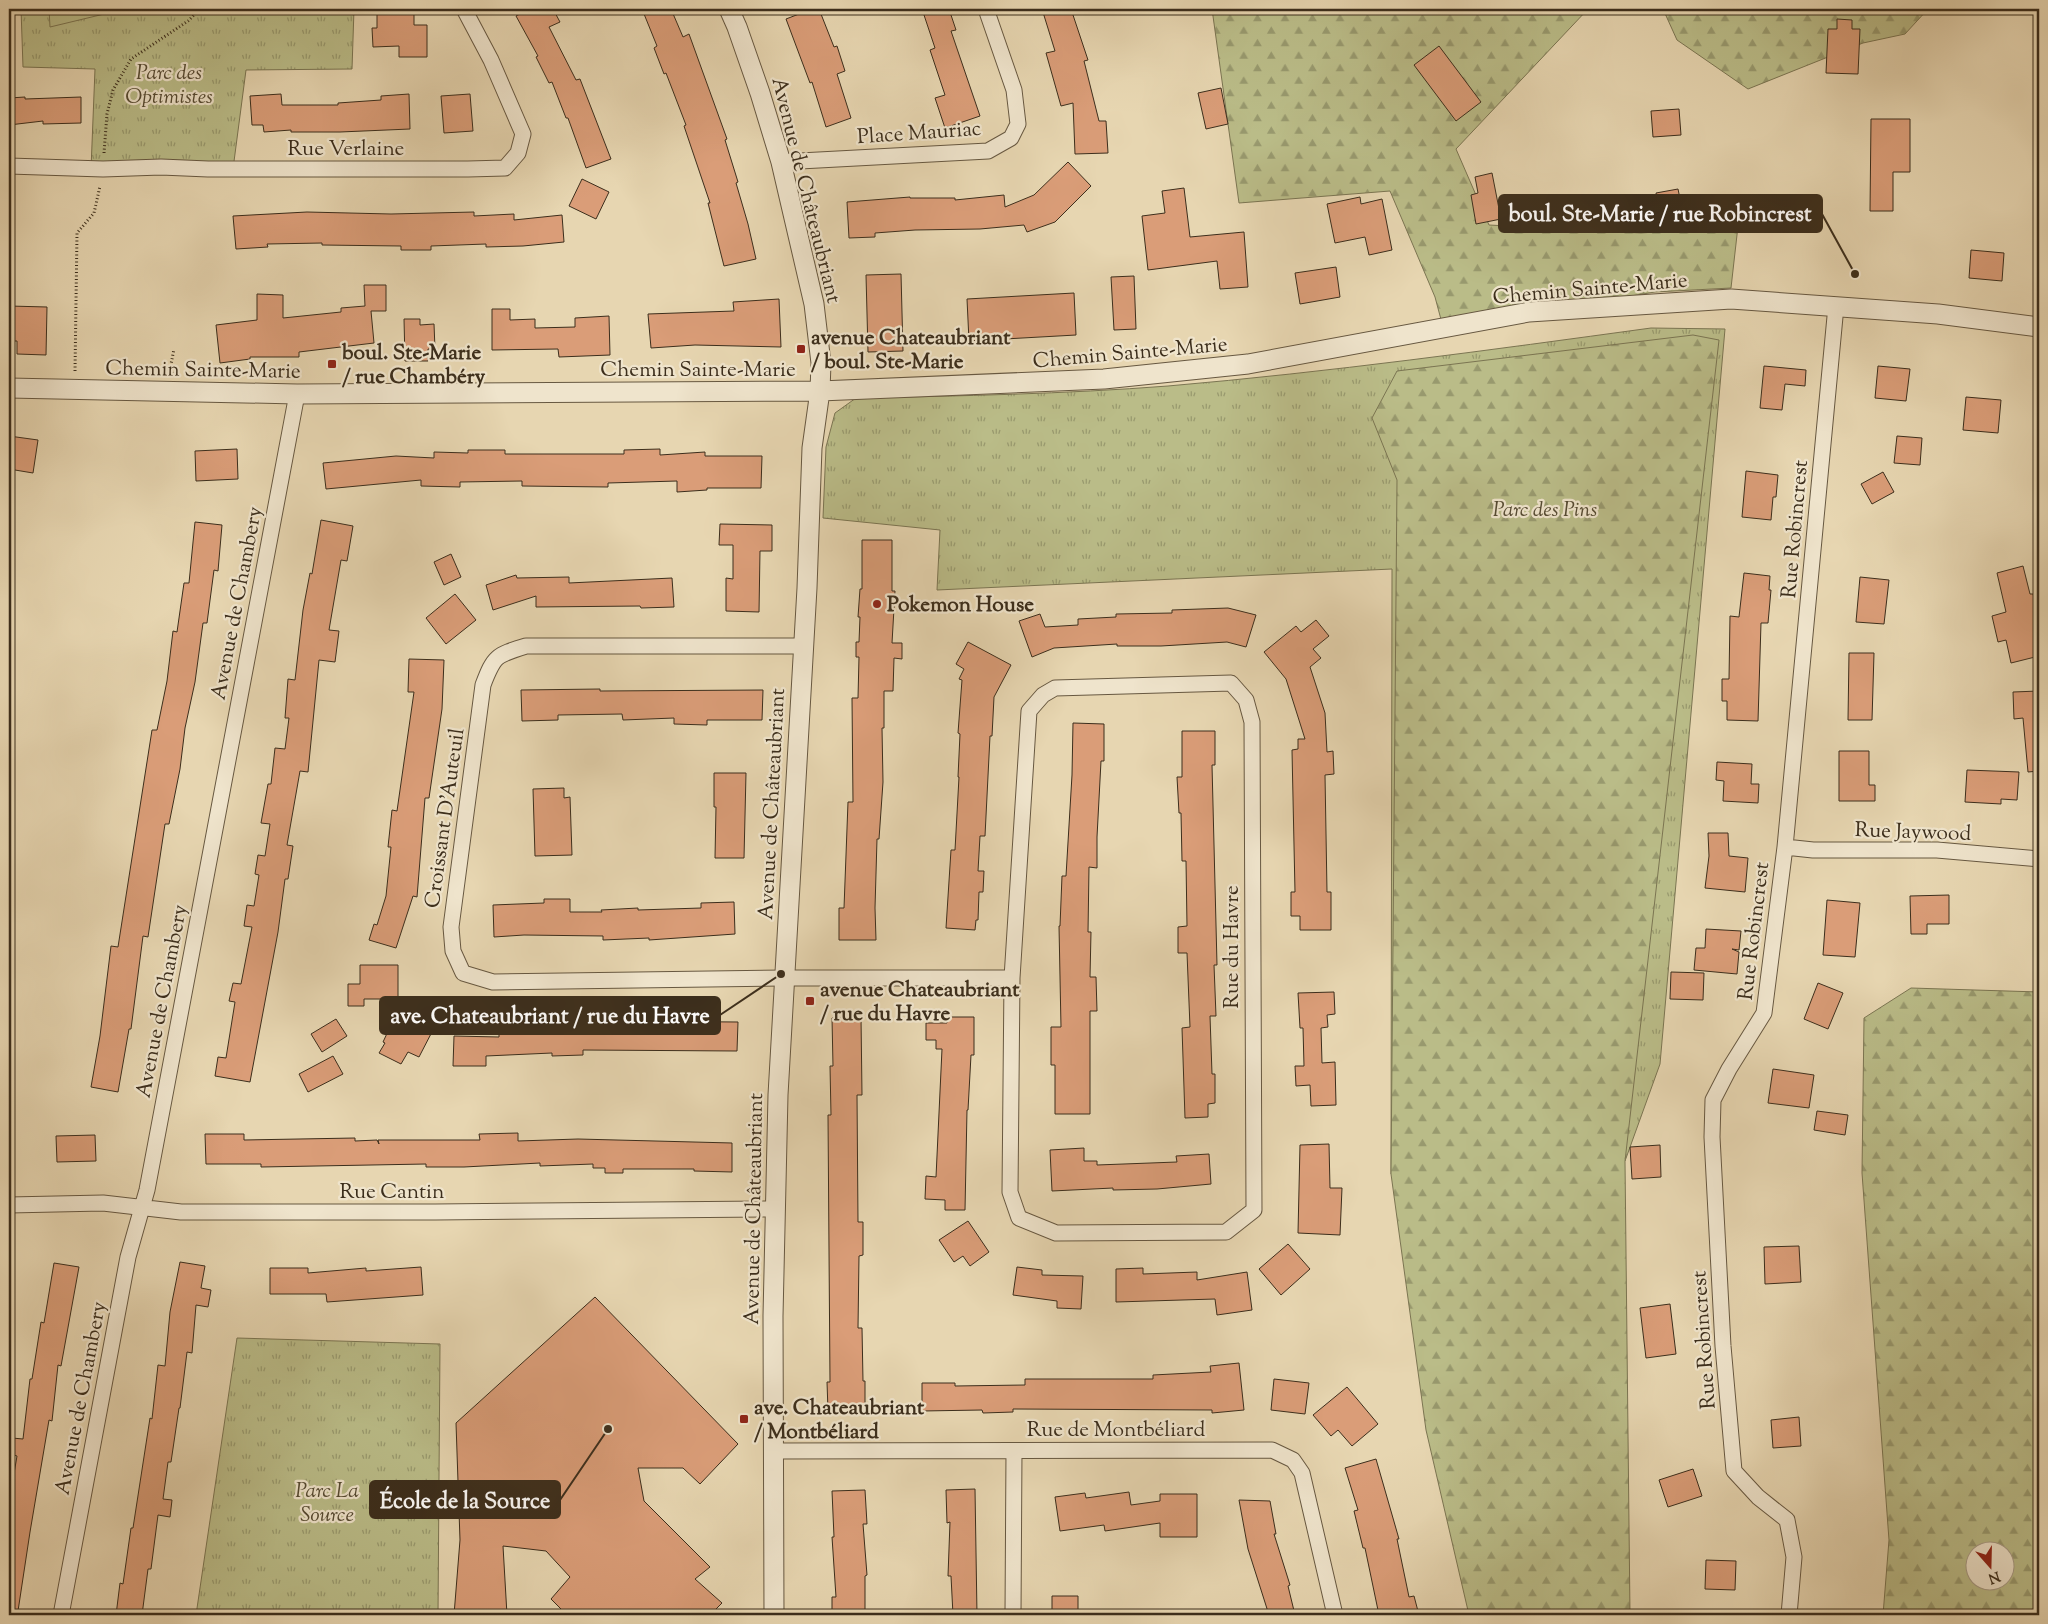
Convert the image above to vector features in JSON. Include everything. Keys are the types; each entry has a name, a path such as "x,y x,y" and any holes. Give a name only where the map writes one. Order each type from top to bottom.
{"street":[{"name":"Rue Verlaine","path":"9,166 103,169 161,167 208,169 505,168 518,153 524,134 491,60 464,9"},
{"name":"Avenue de Châteaubriant","path":"729,9 738,27 781,162 814,304 820,344 820,391 812,448 778,1095 773,1316 775,1451 774,1615"},
{"name":"Place Mauriac","path":"781,162 988,151 1011,138 1018,124 1014,90 986,9"},
{"name":"Chemin Sainte-Marie","path":"9,388 297,394 820,391 1115,379 1248,364 1529,312 1731,299 1938,314 2039,327"},
{"name":"Rue Robincrest","path":"1789,1615 1794,1557 1787,1520 1758,1497 1734,1471 1723,1346 1712,1137 1713,1100 1729,1069 1764,1013 1785,847 1836,306"},
{"name":"Avenue de Chambery","path":"62,1615 128,1257 144,1206 297,394"},
{"name":"Croissant D'Auteuil","path":"784,978 493,982 463,973 453,951 451,927 483,685 492,662 507,652 526,646 803,646"},
{"name":"Rue du Havre","path":"1231,683 1246,700 1252,722 1254,1210 1226,1232 1056,1233 1019,1218 1010,1192 1012,978 1029,711 1043,695 1055,688 1231,683"},
{"name":"Rue Jaywood","path":"1785,847 1813,850 1937,850 2039,859"},
{"path":"784,978 1012,978"},
{"name":"Rue Cantin","path":"9,1205 103,1204 144,1206 181,1212 445,1212 775,1208"},
{"path":"1013,1615 1014,1450"},
{"name":"Rue de Montbéliard","path":"775,1451 1272,1450 1293,1460 1302,1472 1335,1615"}],"path":[{"path":"75,389 77,233 94,213 103,169 109,106 113,90 131,59 188,21 200,9"}],"green space":[{"name":"Parc des Optimistes","path":"21,9 354,9 352,69 246,70 233,169 91,169 95,69 23,67"},
{"path":"49,9 125,9 50,27"},
{"path":"1212,9 1588,9 1456,149 1489,225 1641,233 1738,226 1731,288 1655,292 1443,327 1435,297 1390,191 1239,203"},
{"path":"1663,9 1928,9 1905,34 1863,43 1748,89 1677,40"},
{"name":"Parc des Pins","path":"1651,328 1725,329 1660,1064 1625,1161 1391,1174 1392,569 937,590 940,530 823,518 826,447 835,413 856,398 1051,393 1168,386 1350,367"},
{"name":"Parc des Pins","path":"1693,335 1719,340 1625,1161 1630,1615 1469,1615 1426,1430 1391,1174 1397,480 1372,418 1397,371"},
{"path":"1911,988 2039,992 2039,1615 1883,1615 1889,1540 1862,1173 1864,1018"},
{"name":"Parc La Source","path":"237,1338 440,1344 438,1615 196,1615"}],"building":[{"path":"377,9 414,9 414,25 427,25 427,57 399,57 399,46 373,47 372,28 377,28"},
{"path":"529,9 553,9 560,22 549,27 576,80 580,79 611,159 586,168 568,118 566,118 552,82 549,83 536,57 538,56 516,16"},
{"path":"642,9 671,9 683,37 689,34 727,139 725,140 738,182 736,183 756,259 724,266 708,203 710,203 684,126 686,125 654,48 657,46"},
{"path":"812,9 819,9 834,47 837,46 845,71 837,74 851,118 826,127 812,82 810,83 786,19"},
{"path":"922,9 949,9 956,30 951,31 980,116 945,128 935,98 945,95 930,50 935,48"},
{"path":"1042,9 1071,9 1088,60 1084,61 1099,121 1106,121 1108,153 1075,154 1073,103 1061,106 1046,53 1055,51"},
{"path":"1837,19 1852,20 1852,29 1860,29 1858,74 1826,73 1828,29 1837,29"},
{"path":"1439,46 1481,102 1456,121 1414,65"},
{"path":"1221,88 1228,124 1206,129 1198,93"},
{"path":"281,94 282,105 338,105 338,103 381,100 381,96 409,94 410,129 340,132 291,132 291,130 264,132 263,125 252,125 250,96"},
{"path":"470,94 473,131 444,133 441,96"},
{"path":"25,97 25,99 81,97 81,123 43,124 43,121 9,125 9,98"},
{"path":"1679,109 1681,135 1653,137 1651,111"},
{"path":"1871,119 1910,119 1910,172 1893,172 1893,211 1870,211"},
{"path":"1068,162 1091,186 1055,222 1027,232 1024,225 980,229 915,230 875,233 875,237 849,238 847,202 910,197 955,198 955,200 1004,195 1005,207 1034,195"},
{"path":"1492,173 1501,219 1476,224 1471,195 1478,193 1475,177"},
{"path":"582,179 609,192 596,219 569,206"},
{"path":"1184,188 1190,237 1244,232 1248,287 1220,289 1217,261 1148,270 1142,216 1165,213 1162,191"},
{"path":"1678,189 1683,213 1660,218 1656,193"},
{"path":"1360,197 1361,204 1382,199 1392,250 1369,255 1365,237 1335,243 1327,204"},
{"path":"307,212 391,214 474,212 474,216 514,214 514,220 562,215 564,242 523,246 486,247 486,244 431,246 431,250 401,250 401,246 322,245 322,243 267,244 268,247 236,249 233,216"},
{"path":"1971,250 2004,253 2002,281 1969,278"},
{"path":"1336,267 1340,297 1300,304 1295,273"},
{"path":"901,274 903,351 868,352 866,275"},
{"path":"1134,276 1136,329 1114,330 1111,277"},
{"path":"364,285 386,285 386,311 371,311 374,343 299,352 299,357 250,357 250,359 220,363 216,325 257,320 257,294 283,295 283,318 341,312 341,308 365,306"},
{"path":"1074,293 1076,335 969,341 967,299"},
{"path":"779,299 781,347 695,345 651,348 648,314 734,311 733,302"},
{"path":"9,306 47,307 46,355 17,354 17,341 9,341"},
{"path":"492,309 510,309 510,320 535,319 535,328 575,327 575,318 609,316 610,355 559,357 558,349 492,350"},
{"path":"404,319 420,319 420,325 434,324 435,349 428,349 428,361 405,361"},
{"path":"1764,366 1806,370 1805,386 1785,384 1782,410 1760,408"},
{"path":"1878,366 1910,369 1906,401 1875,398"},
{"path":"1966,397 2001,400 1998,433 1963,430"},
{"path":"9,436 38,440 33,473 9,469"},
{"path":"1897,436 1922,438 1920,465 1894,463"},
{"path":"237,449 238,479 196,481 195,451"},
{"path":"660,449 660,455 705,452 705,456 762,456 761,488 707,488 707,490 677,492 677,481 608,483 608,487 522,486 522,481 460,482 460,487 421,486 421,480 326,489 323,463 396,456 434,458 434,452 468,453 468,450 505,450 505,454 624,454 624,450"},
{"path":"1746,471 1778,475 1776,497 1773,497 1771,520 1742,517"},
{"path":"1883,472 1894,492 1872,504 1861,484"},
{"path":"321,520 353,526 347,561 341,560 329,630 339,631 335,662 319,660 308,772 300,771 287,845 293,846 288,879 285,879 278,932 250,1082 215,1076 218,1057 226,1058 235,1002 229,1001 233,983 241,984 252,927 244,926 247,905 254,906 259,875 255,874 258,855 265,856 270,824 261,823 268,784 271,784 275,748 285,749 289,718 285,718 288,679 295,680 303,610 310,573 312,574"},
{"path":"195,522 222,525 218,571 214,570 207,623 203,623 180,769 169,824 165,824 148,937 143,936 131,1029 129,1029 118,1092 91,1087 100,1036 111,946 118,947 152,730 157,730 167,681 173,631 177,632 184,583 189,583"},
{"path":"720,524 772,525 772,551 760,551 759,612 726,611 726,578 733,579 733,545 719,545"},
{"path":"862,540 892,540 892,591 895,591 892,643 902,643 902,659 894,658 893,691 884,691 884,728 882,728 883,782 879,839 877,839 876,940 839,940 839,908 844,908 848,802 853,802 852,698 858,698 859,657 856,657 856,642 859,642 860,617 858,617 860,589 862,589"},
{"path":"451,554 461,577 444,585 434,562"},
{"path":"2023,566 2030,594 2033,594 2039,618 2039,656 2011,663 2006,640 1998,642 1992,616 2006,612 1997,573"},
{"path":"1744,573 1770,576 1769,590 1771,590 1768,623 1761,623 1758,721 1727,720 1727,701 1722,701 1722,679 1729,679 1730,616 1739,617"},
{"path":"516,575 517,578 569,577 569,583 672,578 674,607 536,607 536,596 493,610 486,585"},
{"path":"1860,577 1889,580 1884,624 1856,622"},
{"path":"455,594 476,620 446,644 426,618"},
{"path":"1228,608 1256,615 1246,647 1227,642 1161,646 1117,646 1117,644 1054,648 1032,657 1019,621 1040,614 1045,627 1078,625 1078,619 1116,617 1116,614 1172,613 1172,610"},
{"path":"1316,620 1329,636 1313,649 1321,658 1310,667 1325,713 1327,752 1333,751 1334,774 1325,775 1327,892 1331,892 1331,930 1300,930 1300,916 1291,916 1291,892 1295,892 1292,750 1298,749 1298,739 1305,739 1286,679 1264,652 1296,626 1301,632"},
{"path":"968,642 1011,665 994,697 985,836 980,836 978,871 984,871 983,892 979,892 978,920 976,920 975,930 946,928 951,850 955,850 959,777 960,734 958,733 962,680 959,679 964,669 956,664"},
{"path":"1849,653 1874,653 1872,720 1848,720"},
{"path":"409,659 444,660 442,709 429,798 425,798 417,897 413,896 396,948 369,940 374,924 377,925 386,896 391,847 388,847 392,810 397,811 414,692 408,692"},
{"path":"600,689 600,691 763,690 762,720 707,720 707,725 674,724 674,718 623,720 622,714 558,715 558,720 522,721 521,690"},
{"path":"2039,691 2039,771 2028,772 2023,718 2014,719 2013,692"},
{"path":"1073,723 1104,724 1104,761 1101,761 1097,868 1089,867 1088,932 1091,932 1090,977 1096,977 1097,1011 1090,1011 1090,1114 1055,1114 1055,1065 1051,1065 1051,1027 1061,1027 1059,926 1062,876 1066,876"},
{"path":"1182,731 1215,731 1215,765 1212,765 1217,965 1214,965 1216,1016 1210,1016 1212,1074 1215,1074 1215,1103 1208,1104 1208,1117 1185,1118 1182,1028 1190,1027 1187,953 1178,953 1178,927 1187,926 1186,861 1182,861 1181,813 1179,813 1177,777 1182,777"},
{"path":"1839,751 1869,751 1869,785 1875,785 1875,801 1839,801"},
{"path":"1717,762 1752,764 1751,784 1759,784 1758,803 1723,801 1724,781 1716,780"},
{"path":"1967,770 2019,772 2017,800 2001,799 2001,804 1965,802"},
{"path":"714,773 746,773 744,858 715,858 716,807 714,807"},
{"path":"564,788 564,798 570,797 572,855 535,856 533,789"},
{"path":"1708,833 1728,833 1729,856 1748,858 1745,892 1705,888 1709,856"},
{"path":"1949,895 1949,924 1927,924 1927,934 1911,934 1910,896"},
{"path":"544,899 570,899 570,912 602,912 601,910 638,908 638,910 701,908 701,903 734,902 735,934 649,940 649,938 603,940 603,936 524,935 494,937 493,905 544,903"},
{"path":"1827,900 1860,903 1855,957 1823,955"},
{"path":"1706,929 1741,931 1739,950 1732,949 1739,952 1737,974 1694,970 1696,948 1705,948"},
{"path":"360,965 398,965 398,999 364,999 364,1006 348,1006 348,984 360,984"},
{"path":"1671,972 1704,973 1703,1000 1670,999"},
{"path":"1818,983 1843,993 1828,1029 1804,1019"},
{"path":"1334,992 1335,1014 1327,1015 1328,1027 1321,1028 1322,1063 1335,1062 1336,1105 1311,1106 1310,1085 1296,1086 1295,1066 1304,1066 1303,1028 1300,1028 1298,993"},
{"path":"398,1010 434,1028 419,1057 408,1052 401,1064 379,1053"},
{"path":"861,1017 862,1095 857,1095 858,1222 863,1222 863,1255 859,1256 858,1328 862,1328 865,1410 828,1411 827,1382 830,1382 828,1115 831,1115 830,1066 833,1066 832,1018"},
{"path":"947,1017 974,1017 974,1055 971,1055 967,1110 965,1210 945,1210 945,1200 925,1199 926,1176 936,1177 942,1049 936,1049 936,1040 926,1040 926,1023 947,1023"},
{"path":"336,1019 347,1036 322,1052 311,1034"},
{"path":"602,1021 738,1022 737,1051 583,1050 583,1055 552,1056 552,1053 486,1056 486,1066 453,1066 454,1036 499,1037 499,1023 529,1022 529,1025"},
{"path":"333,1056 343,1074 308,1092 299,1074"},
{"path":"1773,1069 1814,1075 1809,1108 1768,1103"},
{"path":"1817,1111 1848,1115 1845,1135 1814,1130"},
{"path":"518,1133 518,1141 578,1139 732,1143 732,1172 694,1171 694,1169 623,1169 623,1173 605,1173 605,1168 593,1168 593,1164 540,1166 540,1163 464,1167 426,1167 426,1164 261,1167 261,1164 206,1164 205,1134 244,1134 244,1140 355,1138 355,1141 377,1140 379,1144 378,1140 480,1140 479,1134"},
{"path":"95,1135 96,1161 57,1162 56,1136"},
{"path":"1329,1144 1330,1188 1342,1188 1340,1235 1298,1233 1300,1145"},
{"path":"1660,1145 1661,1177 1632,1179 1630,1147"},
{"path":"1084,1148 1084,1161 1097,1161 1097,1165 1177,1162 1176,1156 1209,1154 1211,1184 1157,1189 1113,1190 1113,1188 1052,1191 1050,1150"},
{"path":"968,1221 989,1252 970,1266 963,1256 954,1262 939,1240"},
{"path":"1288,1244 1310,1269 1281,1295 1259,1269"},
{"path":"1799,1246 1801,1282 1765,1284 1764,1247"},
{"path":"180,1262 205,1266 201,1288 211,1290 208,1307 196,1305 192,1353 187,1352 180,1408 171,1462 168,1462 163,1499 172,1500 170,1517 158,1515 151,1569 148,1569 142,1615 116,1615 120,1583 123,1584 131,1528 133,1528 150,1418 152,1419 158,1365 165,1366 170,1312"},
{"path":"54,1263 79,1267 61,1366 58,1365 52,1421 49,1420 18,1611 9,1610 9,1503 17,1456 10,1454 12,1438 23,1439 30,1379 32,1379 41,1322 44,1323"},
{"path":"421,1267 423,1295 327,1302 326,1294 270,1294 270,1268 308,1268 308,1273 366,1268 366,1271"},
{"path":"1017,1267 1042,1270 1042,1275 1083,1276 1081,1309 1057,1308 1057,1301 1013,1295"},
{"path":"1143,1268 1143,1274 1197,1272 1197,1280 1247,1272 1252,1310 1217,1315 1215,1299 1116,1302 1116,1269"},
{"path":"595,1297 738,1444 700,1484 683,1468 638,1468 644,1501 710,1567 695,1579 722,1603 710,1615 567,1615 551,1599 570,1577 546,1551 503,1546 507,1615 454,1615 460,1540 456,1423"},
{"path":"1670,1304 1676,1354 1646,1358 1640,1308"},
{"path":"1239,1363 1244,1410 1212,1413 1212,1410 1013,1409 1013,1412 983,1413 982,1410 922,1411 922,1383 955,1383 955,1386 1025,1385 1025,1379 1153,1379 1153,1375 1211,1372 1210,1366"},
{"path":"1274,1379 1309,1383 1305,1414 1271,1410"},
{"path":"1347,1387 1378,1424 1352,1446 1338,1430 1331,1436 1313,1415"},
{"path":"1799,1417 1801,1446 1773,1448 1771,1420"},
{"path":"1376,1459 1399,1539 1397,1539 1409,1597 1414,1596 1419,1615 1379,1615 1365,1548 1363,1548 1354,1511 1358,1510 1345,1468"},
{"path":"1693,1469 1702,1496 1668,1507 1659,1480"},
{"path":"975,1489 977,1615 953,1615 951,1576 948,1576 950,1522 947,1523 946,1490"},
{"path":"865,1490 867,1524 863,1524 867,1575 865,1576 865,1615 832,1615 832,1597 836,1597 832,1537 834,1537 832,1491"},
{"path":"1129,1492 1131,1505 1160,1501 1160,1494 1197,1494 1197,1537 1160,1537 1160,1523 1105,1531 1104,1525 1060,1531 1055,1497 1085,1493 1086,1498"},
{"path":"1239,1500 1270,1501 1276,1534 1274,1534 1290,1585 1288,1586 1295,1615 1269,1615 1248,1549"},
{"path":"1706,1560 1736,1561 1735,1590 1705,1589"},
{"path":"1052,1596 1078,1596 1078,1615 1052,1615"}],"place":[{"name":"boul. Ste-Marie / rue Robincrest","path":"1855,274"},
{"name":"avenue Chateaubriant / boul. Ste-Marie","path":"801,349"},
{"name":"boul. Ste-Marie / rue Chambéry","path":"332,364"},
{"name":"Pokemon House","path":"877,604"},
{"name":"ave. Chateaubriant / rue du Havre","path":"781,974"},
{"name":"avenue Chateaubriant / rue du Havre","path":"810,1001"},
{"name":"ave. Chateaubriant / Montbéliard","path":"744,1419"},
{"name":"École de la Source","path":"608,1429"}]}
